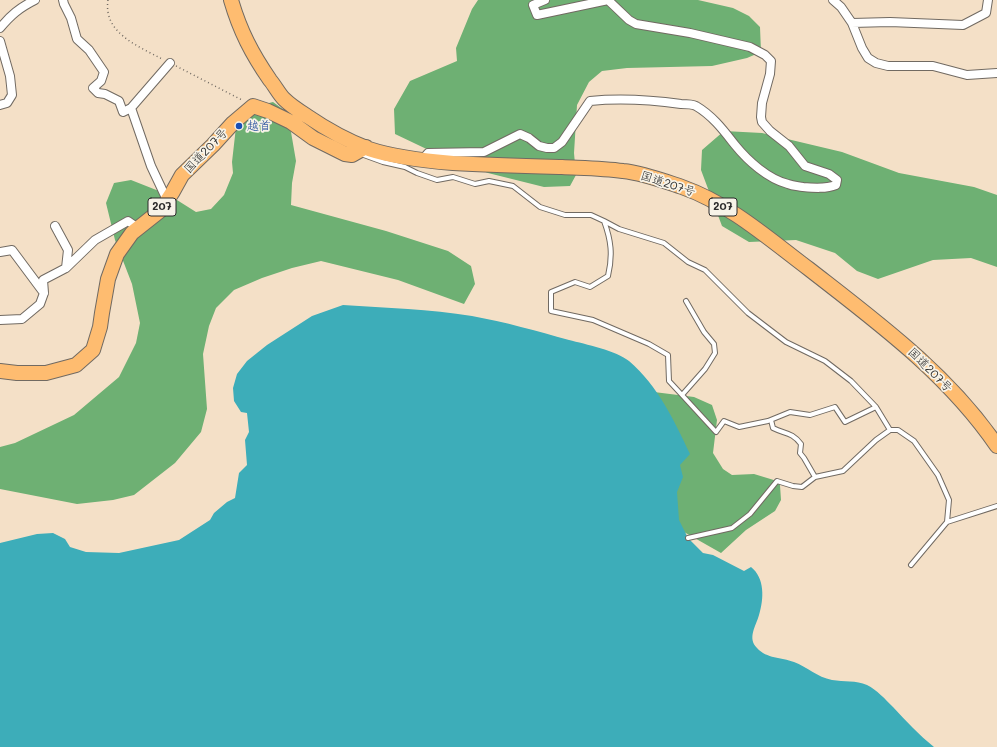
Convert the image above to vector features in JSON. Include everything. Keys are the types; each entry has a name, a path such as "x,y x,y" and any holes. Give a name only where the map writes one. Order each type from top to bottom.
{"highway":[{"name":"国道207号","path":"231,0 246,43 283,98 317,123 361,150 451,163 597,168 626,171 683,188 704,196 728,210 779,246 874,319 908,348 965,405 997,446"},
{"name":"国道207号","path":"0,371 17,373 46,373 76,365 94,350 100,327 108,279 117,254 132,233 161,210 182,175 233,123 253,106 268,111 291,122 313,138 345,154 352,155 361,150"}],"street":[{"path":"0,28 22,7 36,0"},
{"path":"63,0 71,18 77,39 89,50 104,72 101,81 93,88 98,93 105,94 119,101 123,112 131,108 170,63"},
{"path":"422,160 428,153 484,152 520,134 529,138 539,146 554,148 562,142 590,101 668,102 695,106 723,129 736,146 754,164 772,178 786,184 808,188 830,188 836,186 838,180 829,174 805,166 790,146 770,132 762,122 762,103 770,74 771,61 765,54 750,47 722,40 636,24 629,20 608,0 537,16 533,5 545,0"},
{"path":"833,0 841,7 852,23 862,48 868,58 876,63 888,66 933,66 967,74 997,73"},
{"path":"852,23 883,22 963,26 986,12 988,0"},
{"path":"0,41 10,76 12,95 7,103 0,105"},
{"path":"131,108 151,166 167,200"},
{"path":"0,320 22,319 40,304 44,293 43,280 66,268 96,240 128,221 138,228"},
{"path":"55,226 68,250 66,268"},
{"path":"0,252 12,250 44,293"}],"lane":[{"path":"361,150 384,162 405,167 436,180 453,177 475,184 489,181 513,186 540,207 566,215 591,215 604,220 619,229 664,243 688,262 704,270 748,313 786,342 824,361 851,381 876,407 890,430"},
{"path":"604,220 611,241 611,264 608,276 590,287 575,282 551,292 551,311 593,320 649,344 668,355 670,381 716,432 724,421 739,427 771,420 790,412 810,415 835,407 845,422 876,407"},
{"path":"682,395 705,368 715,353 714,344 704,332 686,301"},
{"path":"771,420 773,428 790,433 797,438 801,444 800,453 815,477"},
{"path":"688,538 732,528 750,514 777,481 802,487 815,477 843,471 876,440 890,430 898,430 914,441 938,475 949,500 947,522"},
{"path":"911,565 947,522 997,506"}],"green space":[{"path":"478,0 698,0 733,8 749,16 760,27 761,52 747,58 712,66 627,68 602,71 589,82 577,105 574,153 576,175 570,186 544,187 488,173 437,154 395,134 394,109 410,81 457,61 456,48 472,9"},
{"path":"273,102 284,110 291,132 296,161 292,183 291,205 386,231 448,251 471,266 475,284 464,304 398,280 321,261 292,268 262,278 234,290 216,308 209,326 203,354 207,409 201,432 175,463 134,495 113,500 77,504 0,489 0,447 15,443 74,415 119,377 136,343 140,323 132,284 115,240 106,203 114,183 131,180 169,195 196,212 211,209 224,195 233,173 232,162 236,127 253,107"},
{"path":"724,131 762,133 842,152 899,173 974,187 997,195 997,267 971,258 933,260 878,279 857,271 835,253 796,240 749,242 722,226 701,170 702,150"},
{"path":"654,392 694,397 712,405 717,420 713,453 723,469 732,475 754,474 777,481 780,485 781,500 775,511 746,530 721,553 684,532 665,500"}],"water":[{"path":"343,305 408,309 484,318 600,348 624,357 649,381 657,392 690,454 680,465 683,477 677,492 679,520 688,538 703,553 713,555 744,571 751,567 759,577 762,589 762,602 752,636 754,644 757,648 765,654 794,662 827,679 859,682 867,685 881,695 918,733 934,747 0,747 0,543 37,534 53,533 65,539 70,547 86,552 119,553 179,540 210,520 214,513 227,502 235,498 239,473 247,465 245,440 249,432 247,413 241,412 234,401 233,388 237,374 247,361 267,345 312,316"}],"place":[{"name":"越首","path":"239,126"}]}
